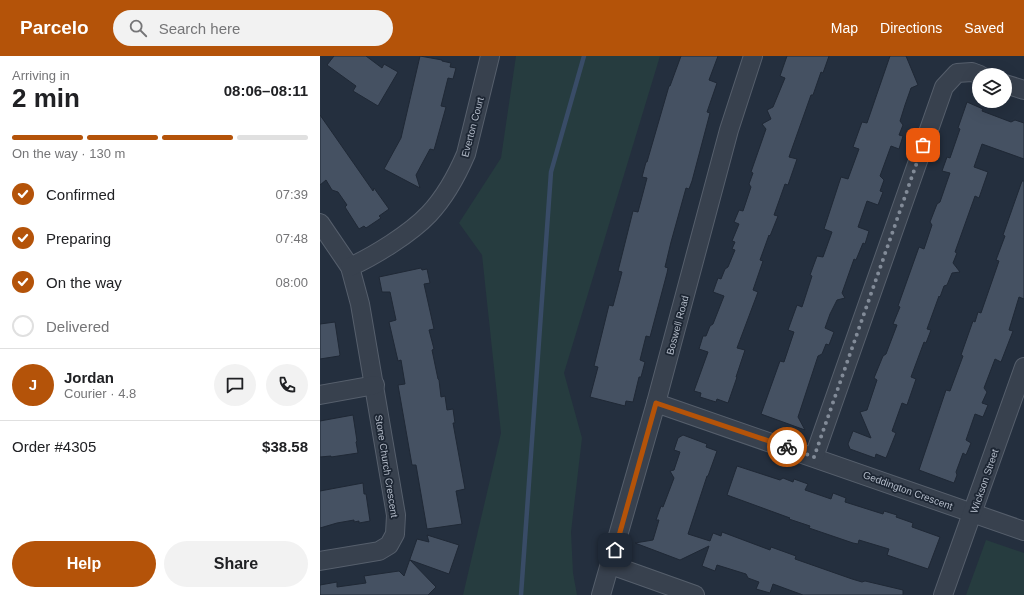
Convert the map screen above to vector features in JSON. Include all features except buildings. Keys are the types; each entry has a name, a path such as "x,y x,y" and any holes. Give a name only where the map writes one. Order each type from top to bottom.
{"street":[{"name":"Everton Court","path":"350,267 367,259 405,234 429,215 441,199 458,172 466,154 490,56"},
{"name":"Boswell Road","path":"601,595 611,565 656,403 727,138 753,56"},
{"path":"814,457 944,87 957,73 972,72"},
{"path":"1012,86 1024,90"},
{"name":"Stone Church Crescent","path":"320,223 350,267 360,304 396,515 396,534 389,545 379,551 320,561"},
{"name":"Wickson Street","path":"943,595 1024,367"},
{"path":"320,395 375,385"},
{"name":"Geddington Crescent","path":"656,403 1024,531"},
{"path":"611,565 695,595"}],"green space":[{"path":"516,56 660,56 564,373 582,438 571,532 573,573 577,595 463,595 501,433 482,255 459,223 501,158"},
{"path":"986,540 1024,553 1024,595 966,595"}],"waterway":[{"path":"521,595 551,172 584,56"}],"way so far":[{"path":"787,447 814,457 923,145"}],"route":[{"path":"615,550 656,403 681,410 787,447"}]}
